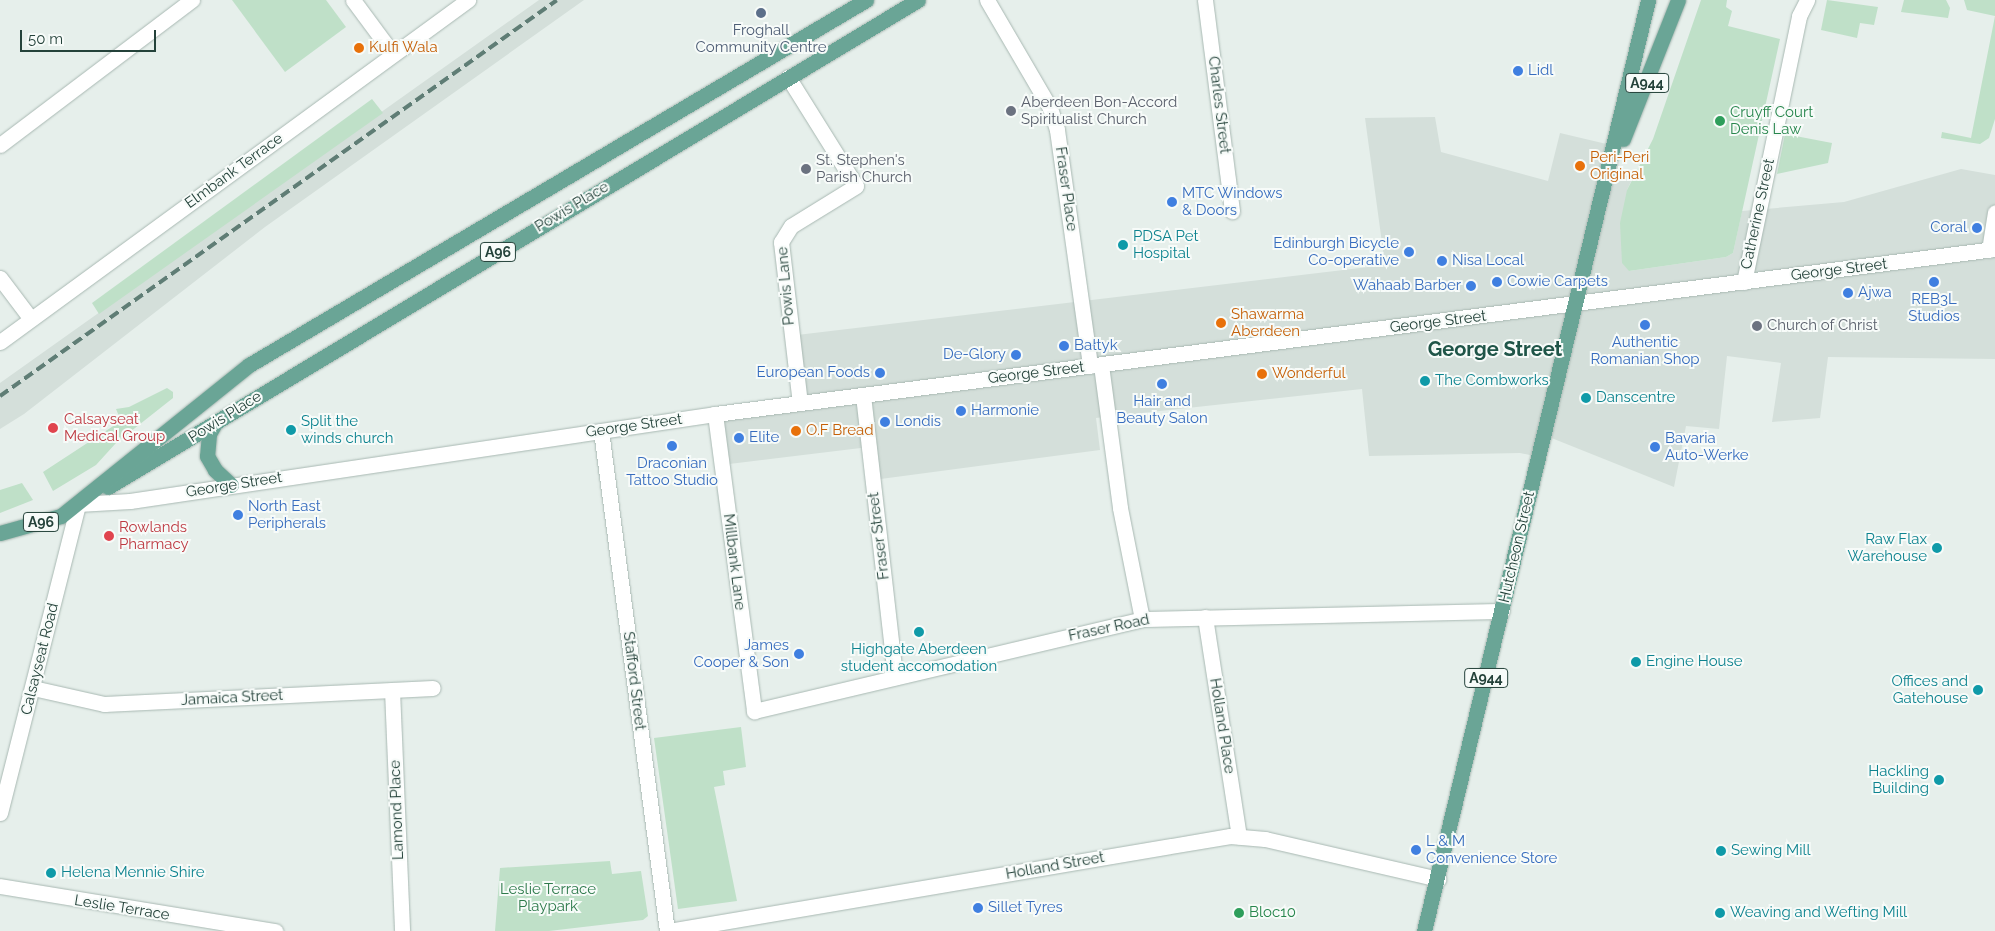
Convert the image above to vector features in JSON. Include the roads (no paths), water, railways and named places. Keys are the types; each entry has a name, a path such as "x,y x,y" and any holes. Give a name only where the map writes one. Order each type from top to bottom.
{"main road":[{"name":"Powis Place","path":"78,504 249,365 866,0"},
{"name":"Powis Place","path":"78,504 918,0"},
{"name":"Hutcheon Street","path":"1424,931 1611,163 1648,0"},
{"name":"Hutcheon Street","path":"1611,163 1634,117 1678,0"},
{"path":"216,422 209,434 207,456 215,470 231,484"},
{"name":"A96","path":"0,533 56,518 78,504"}],"street":[{"path":"0,145 192,0"},
{"path":"352,0 393,54"},
{"name":"Elmbank Terrace","path":"0,342 468,0"},
{"name":"Fraser Place","path":"987,0 1050,108 1057,130 1095,365 1142,619"},
{"name":"Charles Street","path":"1205,0 1232,211"},
{"name":"Catherine Street","path":"1744,282 1799,16 1807,0"},
{"name":"Powis Lane","path":"788,77 856,186 790,226 781,242 800,403"},
{"path":"1992,250 1995,212"},
{"name":"George Street","path":"78,504 130,501 231,484 715,414 1992,250"},
{"path":"0,278 31,319"},
{"name":"Fraser Street","path":"863,395 895,677"},
{"name":"Millbank Lane","path":"715,414 754,711"},
{"name":"Stafford Street","path":"601,430 668,931"},
{"name":"Calsayseat Road","path":"0,813 78,504"},
{"name":"Fraser Road","path":"754,711 1142,619 1502,611"},
{"name":"Holland Place","path":"1205,617 1239,836"},
{"name":"Jamaica Street","path":"33,688 104,704 433,688"},
{"name":"Lamond Place","path":"392,690 402,931"},
{"name":"Holland Street","path":"668,931 1239,836 1438,879"},
{"name":"Leslie Terrace","path":"0,886 275,931"}],"railway":[{"path":"0,396 557,0"}],"place":[{"name":"Froghall Community Centre","path":"761,13"},
{"name":"Kulfi Wala","path":"359,48"},
{"name":"Lidl","path":"1518,71"},
{"name":"Aberdeen Bon-Accord Spiritualist Church","path":"1011,111"},
{"name":"Cruyff Court Denis Law","path":"1720,121"},
{"name":"Peri-Peri Original","path":"1580,166"},
{"name":"St. Stephen's Parish Church","path":"806,169"},
{"name":"MTC Windows & Doors","path":"1172,202"},
{"name":"Coral","path":"1977,228"},
{"name":"PDSA Pet Hospital","path":"1123,245"},
{"name":"Edinburgh Bicycle Co-operative","path":"1409,252"},
{"name":"Nisa Local","path":"1442,261"},
{"name":"Cowie Carpets","path":"1497,282"},
{"name":"REB3L Studios","path":"1934,282"},
{"name":"Wahaab Barber","path":"1471,286"},
{"name":"Ajwa","path":"1848,293"},
{"name":"Shawarma Aberdeen","path":"1221,323"},
{"name":"Authentic Romanian Shop","path":"1645,325"},
{"name":"Church of Christ","path":"1757,326"},
{"name":"Bałtyk","path":"1064,346"},
{"name":"De-Glory","path":"1016,355"},
{"name":"European Foods","path":"880,373"},
{"name":"Wonderful","path":"1262,374"},
{"name":"The Combworks","path":"1425,381"},
{"name":"Hair and Beauty Salon","path":"1162,384"},
{"name":"Danscentre","path":"1586,398"},
{"name":"Harmonie","path":"961,411"},
{"name":"Londis","path":"885,422"},
{"name":"Calsayseat Medical Group","path":"53,428"},
{"name":"Split the winds church","path":"291,430"},
{"name":"O.F Bread","path":"796,431"},
{"name":"Elite","path":"739,438"},
{"name":"Draconian Tattoo Studio","path":"672,446"},
{"name":"Bavaria Auto-Werke","path":"1655,447"},
{"name":"North East Peripherals","path":"238,515"},
{"name":"Rowlands Pharmacy","path":"109,536"},
{"name":"Raw Flax Warehouse","path":"1937,548"},
{"name":"Highgate Aberdeen student accomodation","path":"919,632"},
{"name":"James Cooper & Son","path":"799,654"},
{"name":"Engine House","path":"1636,662"},
{"name":"Offices and Gatehouse","path":"1978,690"},
{"name":"Hackling Building","path":"1939,780"},
{"name":"L & M Convenience Store","path":"1416,850"},
{"name":"Sewing Mill","path":"1721,851"},
{"name":"Helena Mennie Shire","path":"51,873"},
{"name":"Sillet Tyres","path":"978,908"},
{"name":"Bloc10","path":"1239,913"},
{"name":"Weaving and Wefting Mill","path":"1720,913"}],"district":[{"name":"George Street","path":"1495,349"}],"park label":[{"name":"Leslie Terrace Playpark","path":"548,898"}]}
